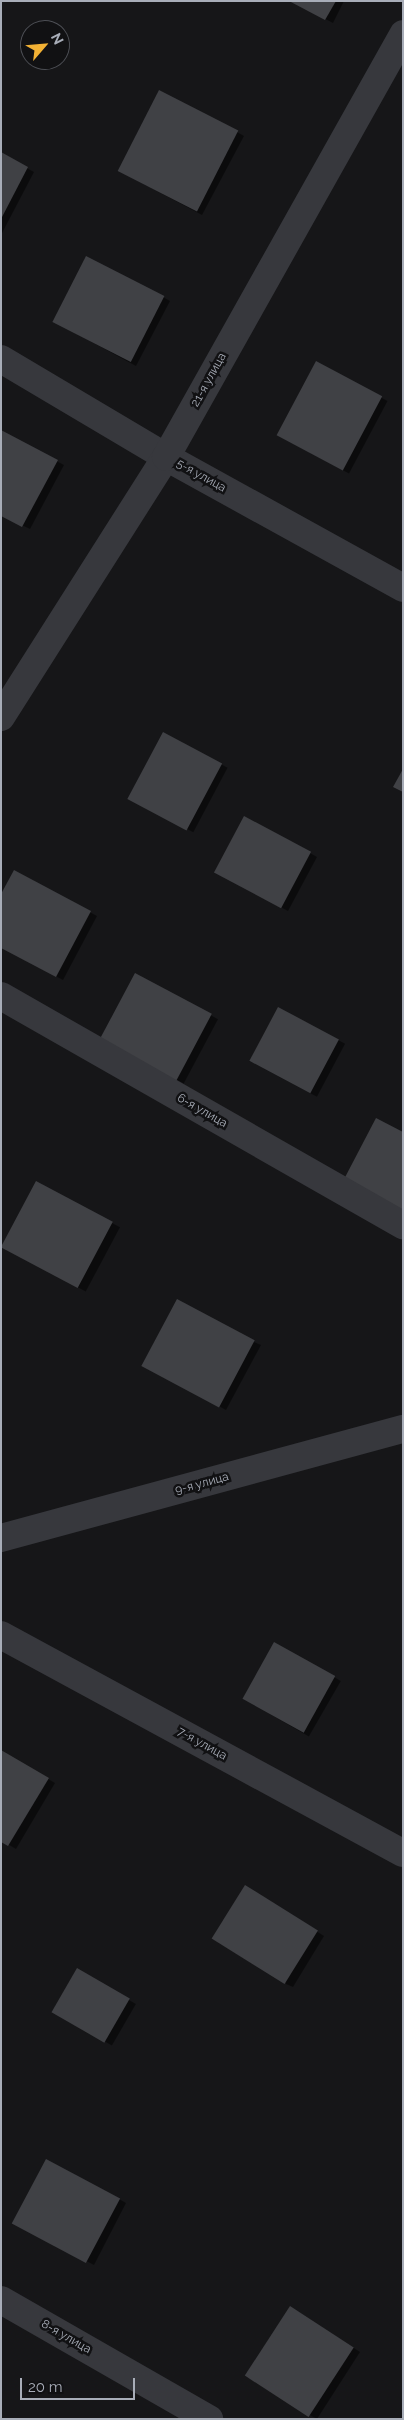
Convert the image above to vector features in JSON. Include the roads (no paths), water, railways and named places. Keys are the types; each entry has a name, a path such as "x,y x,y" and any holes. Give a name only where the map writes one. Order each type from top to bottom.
{"street":[{"name":"21-я улица","path":"1,717 166,457 403,34"},
{"name":"5-я улица","path":"1,359 166,457 403,588"},
{"name":"6-я улица","path":"1,996 403,1225"},
{"name":"9-я улица","path":"1,1538 403,1429"},
{"name":"7-я улица","path":"1,1635 403,1854"},
{"name":"8-я улица","path":"1,2300 209,2419"}]}
